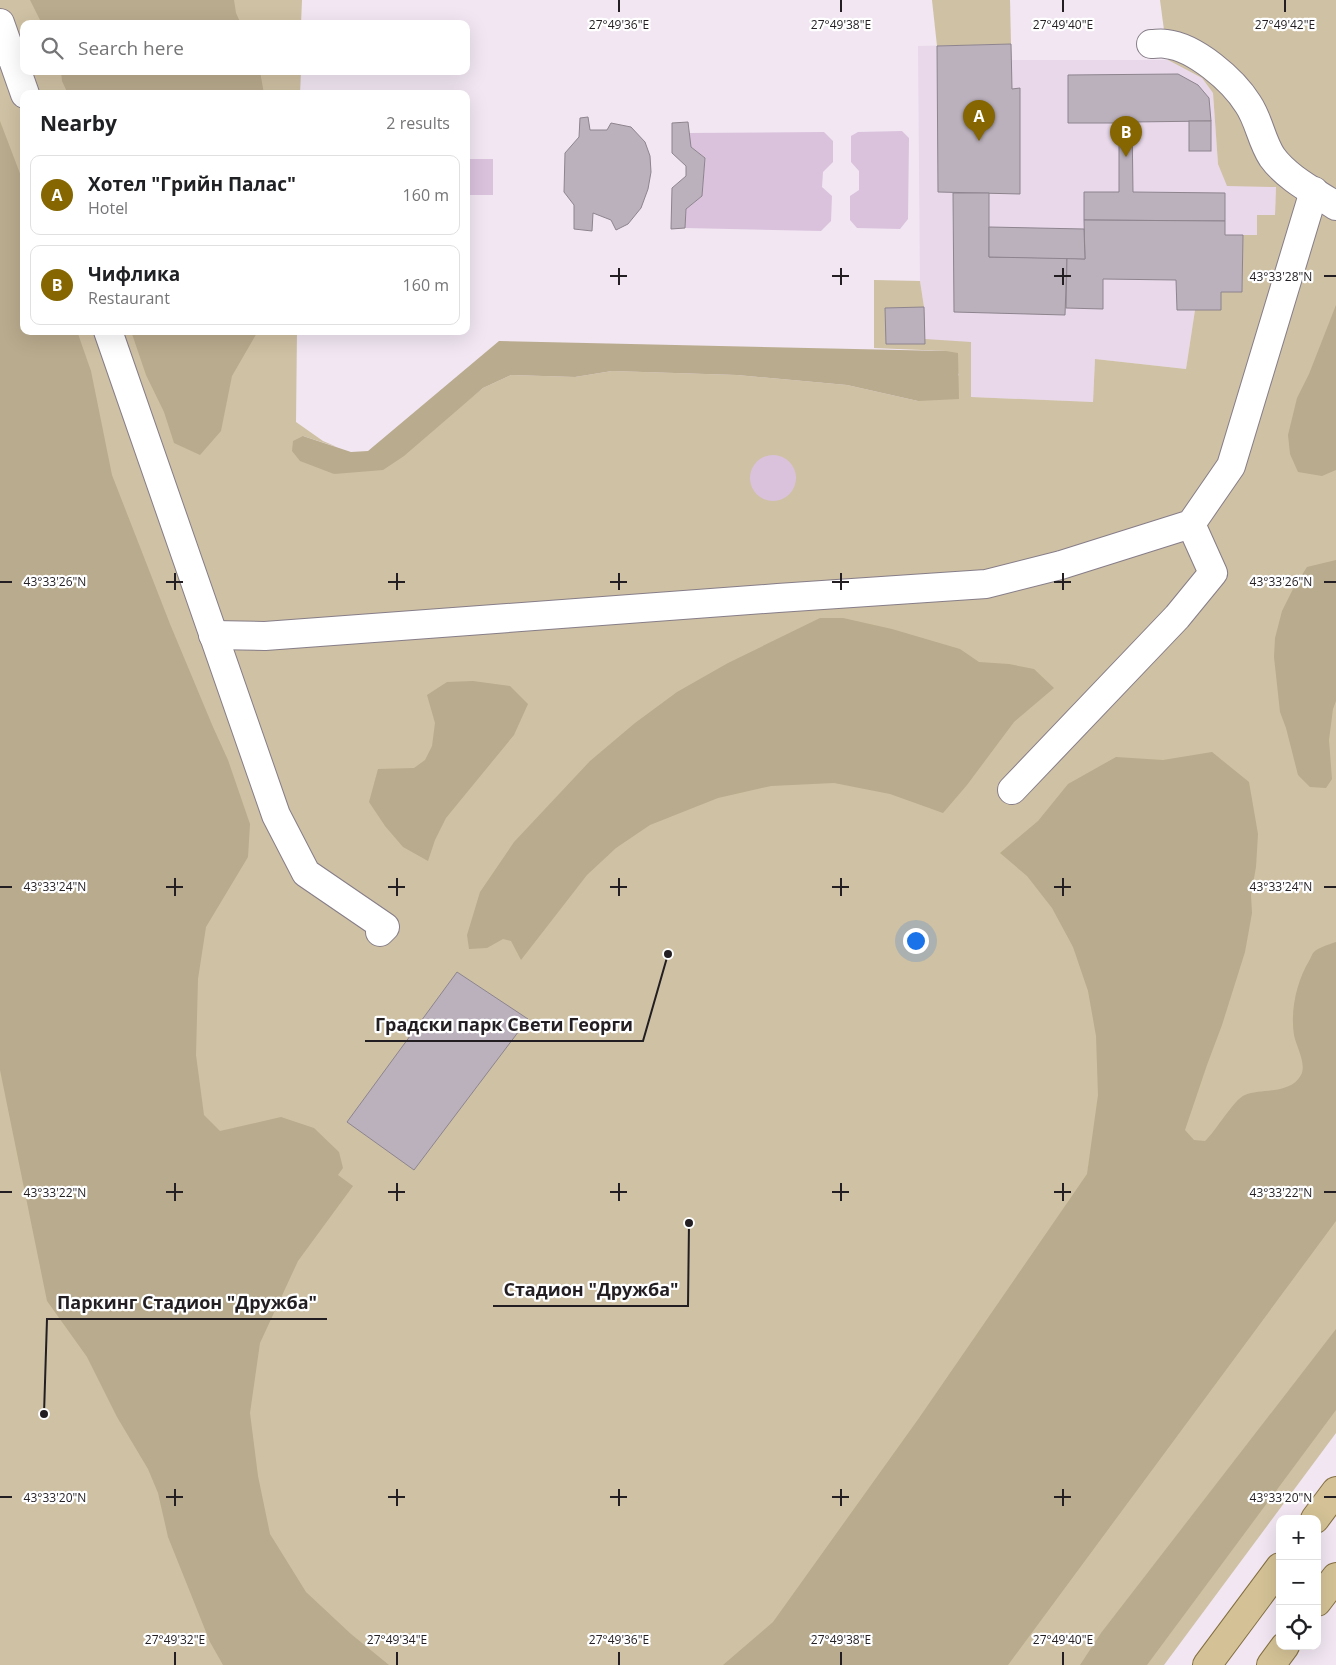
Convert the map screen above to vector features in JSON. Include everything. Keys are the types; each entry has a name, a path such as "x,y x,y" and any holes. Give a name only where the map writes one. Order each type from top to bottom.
{"main road":[{"path":"1318,1515 1336,1490"},
{"path":"1207,1665 1276,1572"},
{"path":"1321,1597 1336,1577"},
{"path":"1271,1665 1282,1650"}],"lane":[{"path":"0,23 24,90"},
{"path":"213,635 265,636 986,584 1061,565 1191,524 1230,466 1329,195 1285,170 1273,158 1263,142 1249,105 1219,71 1202,59 1181,49 1167,44 1151,44"},
{"path":"109,335 276,815 306,872 385,927 380,932"},
{"path":"1012,790 1177,617 1213,573 1191,524"}],"shaded area":[{"path":"0,0 302,0 301,20 20,20 20,75 301,75 300,90 20,90 20,335 297,335 296,422 323,441 337,447 303,436 334,474 460,407 483,388 511,375 575,377 612,371 737,375 847,385 918,401 959,375 946,351 874,348 874,280 920,281 924,307 925,339 971,342 971,397 1093,402 1095,359 1186,369 1195,310 1221,292 1242,292 1243,235 1257,235 1257,215 1275,215 1276,187 1227,186 1218,164 1213,93 1202,78 1168,60 1160,0 1336,0 1336,1433 1164,1665 0,1665"},
{"path":"30,0 234,0 239,20 40,20"},
{"path":"932,0 1010,0 1011,44 937,46"},
{"path":"1011,44 1011,60 1168,60 1202,78 1213,93 1218,164 1276,186 1275,215 1257,215 1257,235 1242,282 1242,292 1195,310 1186,369 1095,359 1093,402 971,397 925,339 924,307 920,281 918,46"},
{"path":"61,75 261,75 263,90 66,90"},
{"path":"0,121 20,174 20,335 78,335 91,371 112,475 170,624 228,760 250,824 248,857 206,927 198,979 196,1055 204,1115 220,1131 281,1117 314,1128 339,1152 343,1168 338,1175 353,1186 298,1261 260,1343 250,1413 258,1476 270,1534 306,1592 351,1634 389,1665 223,1665 210,1642 168,1537 158,1493 148,1469 117,1417 87,1357 47,1301 0,1070"},
{"path":"902,131 909,138 908,219 900,229 857,228 850,220 850,196 859,190 859,171 851,162 851,136 858,132"},
{"path":"824,132 833,141 833,162 823,172 822,187 832,196 831,221 821,231 685,228 686,209 702,196 705,158 691,147 689,133"},
{"path":"470,159 493,159 493,195 470,195"},
{"path":"1336,305 1336,470 1322,476 1298,472 1290,454 1288,435 1297,398 1309,374"},
{"path":"132,335 256,335 232,376 221,431 200,455 174,443 164,412 146,375"},
{"path":"499,341 946,351 958,353 959,399 918,401 847,385 737,375 612,371 575,377 511,375 483,388 404,456 383,470 334,474 300,461 292,451 293,441 303,436 351,452 368,451"},
{"path":"778,455 790,461 795,469 795,487 790,495 782,500 768,501 756,495 751,487 750,473 756,461 764,456"},
{"path":"1336,560 1336,701 1333,709 1329,740 1332,779 1326,788 1310,787 1298,775 1280,712 1274,657 1275,638 1282,611 1307,567"},
{"path":"820,618 843,618 892,629 960,649 979,662 1009,664 1034,669 1054,688 1014,722 967,785 943,813 890,794 834,783 771,786 718,798 650,825 616,848 587,875 521,960 511,941 503,939 487,948 469,949 467,935 480,892 514,842 590,761 635,723 677,692 728,663"},
{"path":"473,681 510,686 528,704 514,735 446,818 435,840 428,861 403,847 385,826 369,802 378,769 414,768 425,760 432,746 435,723 427,695 447,682"},
{"path":"1212,752 1249,782 1258,834 1256,867 1251,895 1252,913 1245,952 1222,1025 1185,1130 1194,1140 1205,1141 1230,1109 1245,1095 1290,1086 1301,1075 1303,1066 1293,1025 1298,987 1314,952 1336,942 1336,1221 1008,1665 723,1665 773,1622 919,1418 1087,1174 1098,1095 1096,1036 1088,991 1073,947 1052,908 1027,876 1000,853 1038,821 1068,784 1116,757 1163,760"},
{"path":"1336,1329 1336,1410 1147,1665 1080,1665 1101,1633"}],"building":[{"path":"1011,44 1012,89 1020,88 1020,194 938,192 937,46"},
{"path":"1178,74 1198,85 1209,98 1211,121 1132,122 1133,192 1225,193 1225,221 1084,220 1084,192 1119,192 1119,123 1068,123 1068,75"},
{"path":"588,117 590,130 607,130 611,123 631,127 645,142 650,156 651,172 648,189 641,208 628,224 616,230 611,220 593,213 592,231 574,229 574,205 564,192 565,153 579,137 580,118"},
{"path":"1189,121 1211,121 1211,151 1189,151"},
{"path":"688,122 691,147 705,158 702,196 686,209 685,228 671,229 672,188 686,176 686,166 672,153 672,123"},
{"path":"953,193 989,193 989,257 1067,258 1065,315 954,312"},
{"path":"1084,220 1225,221 1225,235 1243,235 1242,292 1221,292 1221,310 1177,310 1176,280 1103,279 1103,309 1066,308 1067,258 1085,259"},
{"path":"989,227 1084,229 1085,259 989,257"},
{"path":"924,307 925,344 886,344 885,308"},
{"path":"457,972 528,1019 414,1170 347,1122"}],"place":[{"name":"Хотел \"Грийн Палас\"","path":"979,141"},
{"name":"Чифлика","path":"1126,157"},
{"name":"Градски парк Свети Георги","path":"668,954"},
{"name":"Стадион \"Дружба\"","path":"689,1223"},
{"name":"Паркинг Стадион \"Дружба\"","path":"44,1414"}]}
